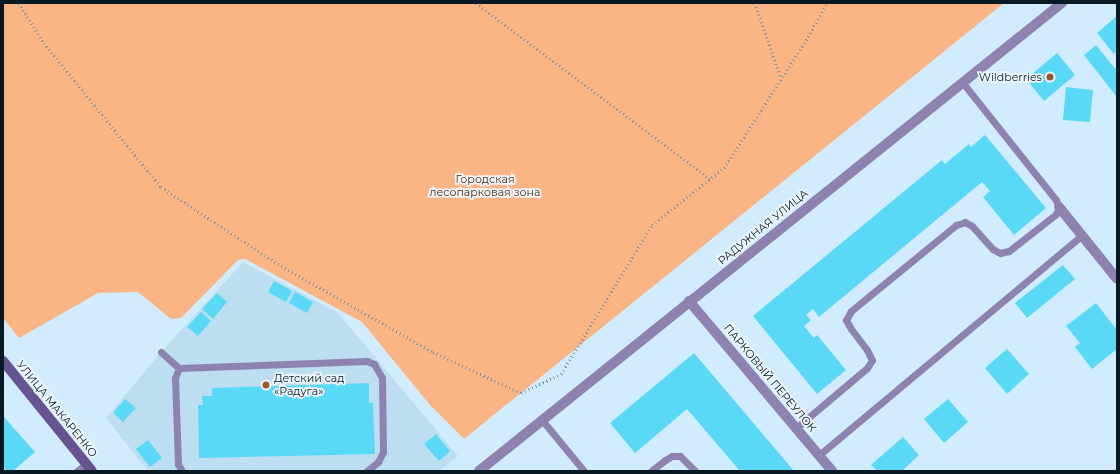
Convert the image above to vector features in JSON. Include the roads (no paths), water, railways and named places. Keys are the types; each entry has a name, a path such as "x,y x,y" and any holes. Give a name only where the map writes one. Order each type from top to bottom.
{"street":[{"name":"РАДУЖНАЯ УЛИЦА","path":"478,471 1062,3"},
{"path":"1059,206 1117,279"},
{"name":"ПАРКОВЫЙ ПЕРЕУЛОК","path":"690,301 831,470"},
{"name":"УЛИЦА МАКАРЕНКО","path":"3,361 89,467"}],"lane":[{"path":"796,428 867,368 872,360 867,350 846,320 851,311 956,225 965,222 972,226 993,249 1000,254 1009,251 1056,214 1059,206 1056,200 963,83"},
{"path":"819,456 1082,235"},
{"path":"161,352 179,368 370,362 378,368 382,378 383,452 378,462 367,471"},
{"path":"179,368 175,378 178,464 182,471"},
{"path":"542,420 584,471"},
{"path":"651,471 672,456 680,456 695,471"},
{"path":"77,471 89,467"}],"place":[{"name":"Wildberries","path":"1050,77"},
{"name":"Детский сад «Радуга»","path":"266,385"}],"park label":[{"name":"Городская лесопарковая зона","path":"485,186"}]}
